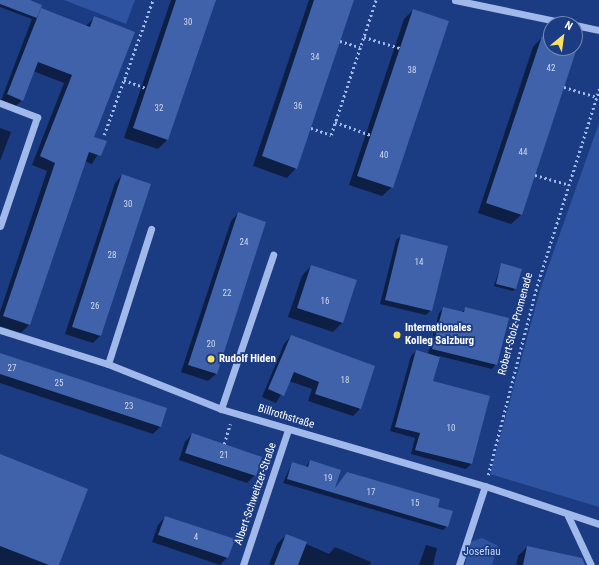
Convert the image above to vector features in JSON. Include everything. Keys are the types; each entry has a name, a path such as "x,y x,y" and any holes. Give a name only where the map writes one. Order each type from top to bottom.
{"street":[{"path":"455,0 543,18"},
{"path":"583,27 599,30"},
{"path":"0,103 37,117 0,226"},
{"path":"108,364 151,229"},
{"path":"221,408 273,255"},
{"name":"Billrothstraße","path":"0,330 108,364 234,413 288,430 485,486 568,516 599,524"},
{"name":"Albert-Schweitzer-Straße","path":"243,565 288,430"},
{"path":"459,565 485,486"},
{"path":"568,516 591,565"}],"path":[{"path":"104,135 154,0"},
{"path":"311,128 330,135 376,0"},
{"path":"364,37 400,48"},
{"path":"340,41 360,47"},
{"path":"124,80 146,88"},
{"path":"564,87 597,97"},
{"name":"Robert-Stolz-Promenade","path":"485,486 537,286 599,89"},
{"path":"335,122 371,135"},
{"path":"535,175 569,185"},
{"path":"224,444 234,413"}],"green space":[{"path":"64,0 135,0 126,24"},
{"path":"599,123 599,507 490,474 540,290"},
{"name":"Josefiau","path":"482,538 498,546 492,565 465,565 470,542"}],"building":[{"path":"0,0 30,0 42,5 37,18 0,4"},
{"path":"176,0 216,0 168,140 133,128"},
{"path":"314,0 354,0 297,169 262,156"},
{"path":"41,8 90,27 94,16 135,32 94,137 107,141 101,156 89,152 30,325 3,316 55,163 40,156 72,75 38,62 23,101 7,94"},
{"path":"413,9 449,21 393,188 357,176"},
{"path":"543,36 543,56 574,56 522,215 486,203"},
{"path":"122,174 151,184 101,336 72,327"},
{"path":"238,212 266,222 217,374 188,365"},
{"path":"401,234 448,246 432,311 385,300"},
{"path":"501,263 522,269 516,289 496,284"},
{"path":"311,265 357,280 343,323 297,308"},
{"path":"443,307 464,312 465,307 509,318 497,365 432,349"},
{"path":"291,335 375,366 361,409 315,394 319,382 294,372 284,396 268,389"},
{"path":"416,350 440,357 433,381 490,396 472,464 415,450 420,433 395,427"},
{"path":"0,353 167,408 161,427 0,374"},
{"path":"192,433 262,457 256,476 185,453"},
{"path":"0,454 88,489 59,565 49,565 0,546"},
{"path":"310,460 341,470 335,488 347,472 440,499 438,507 453,511 448,527 287,479 292,462 308,467"},
{"path":"165,516 235,539 228,558 158,535"},
{"path":"286,534 307,542 298,565 274,565"},
{"path":"527,546 582,558 585,565 523,565"}],"place":[{"name":"Internationales Kolleg Salzburg","path":"397,335"},
{"name":"Rudolf Hiden","path":"211,359"}]}
